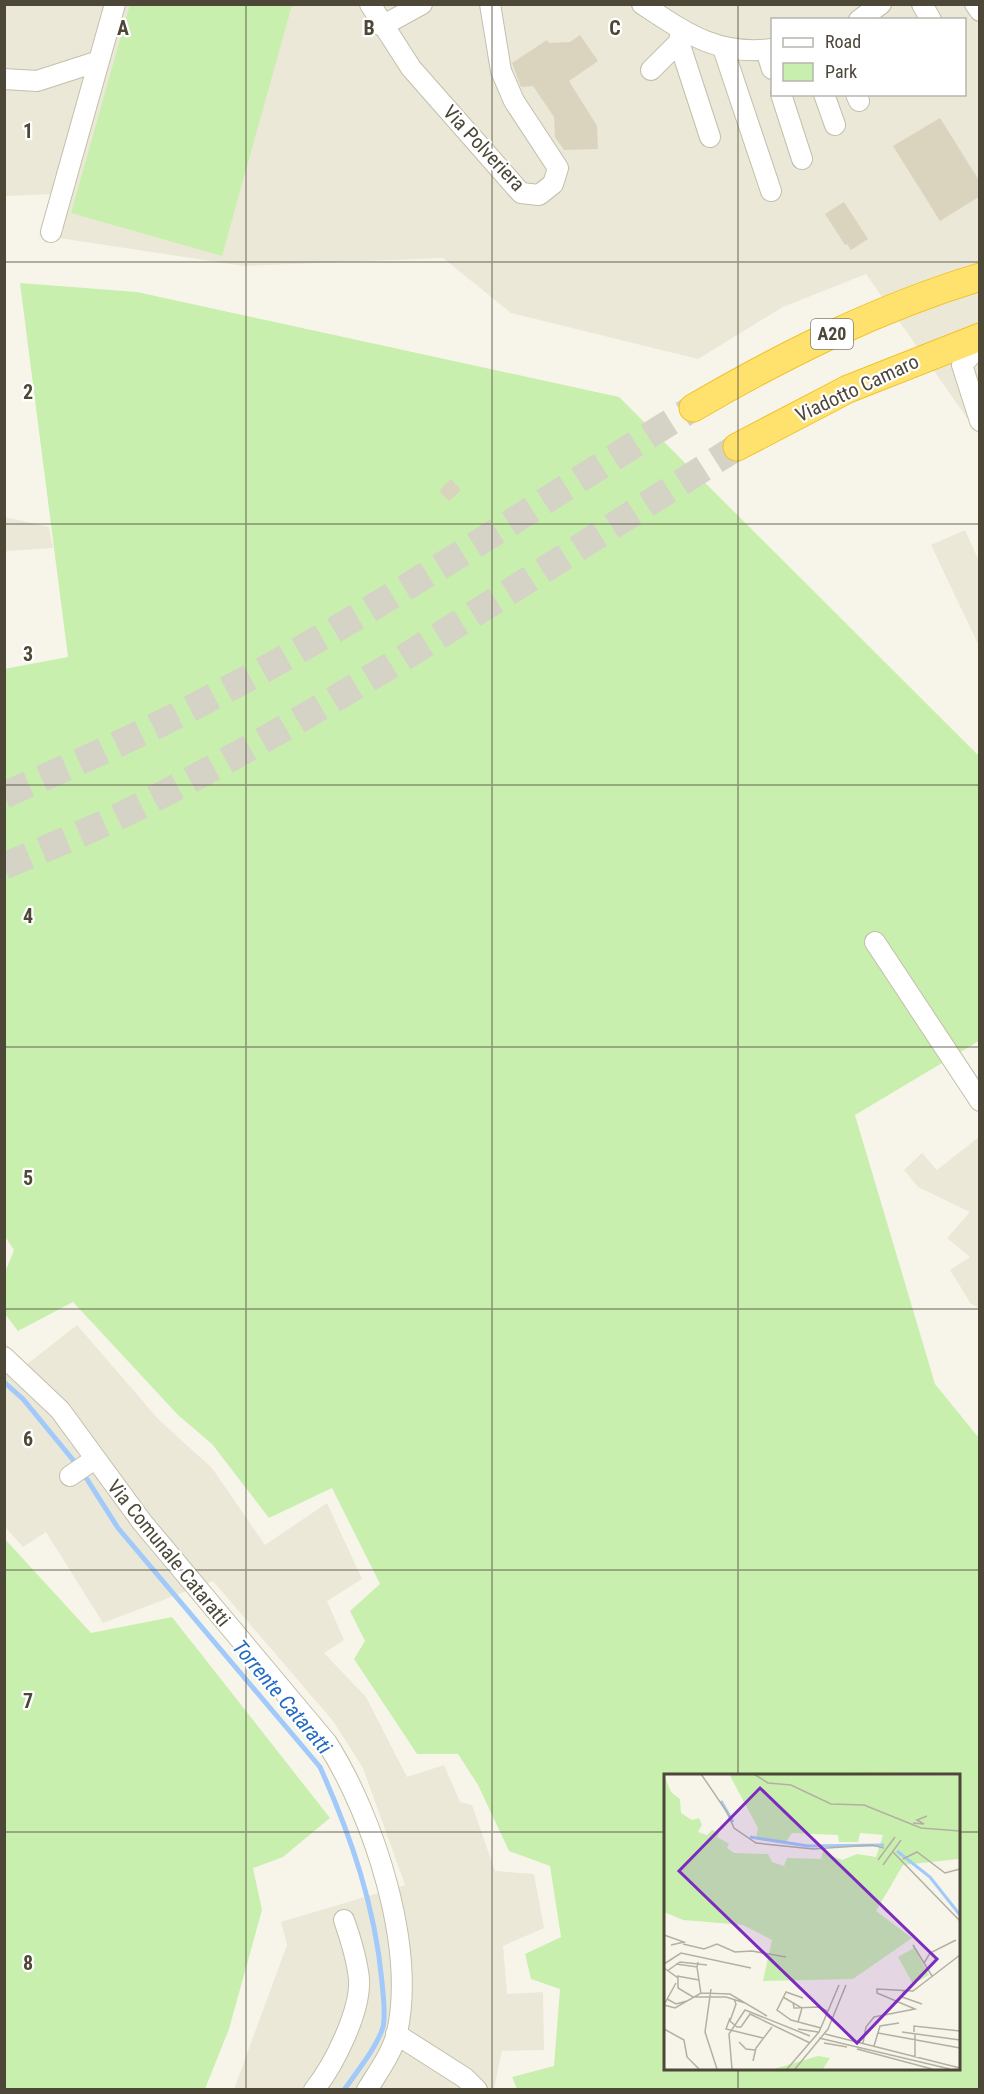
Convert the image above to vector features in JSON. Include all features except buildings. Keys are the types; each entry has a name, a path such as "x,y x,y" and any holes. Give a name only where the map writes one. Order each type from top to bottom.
{"highway":[{"name":"A20","path":"693,408 817,340 904,304 980,277"},
{"name":"Viadotto Camaro","path":"737,447 848,389 980,337"}],"street":[{"path":"51,232 115,4"},
{"name":"Via Polveriera","path":"370,4 411,68 520,193 539,195 553,184 558,168 513,101 501,71 490,4"},
{"path":"382,26 422,4"},
{"path":"642,4 680,36 723,48 769,50"},
{"path":"862,18 881,4"},
{"path":"922,4 930,18"},
{"path":"975,4 980,11"},
{"path":"651,70 680,36"},
{"path":"680,36 710,137"},
{"path":"723,48 771,191"},
{"path":"4,79 37,81 99,61"},
{"path":"782,96 802,159"},
{"path":"825,96 835,125"},
{"path":"980,345 962,365 980,421"},
{"path":"875,942 980,1101"},
{"name":"Via Comunale Cataratti","path":"4,1357 60,1410 142,1522 327,1743 357,1796 396,1915 400,1948 396,2034 388,2055 367,2090"},
{"path":"69,1476 95,1459"},
{"path":"314,2090 337,2053 356,2008 359,1981 355,1951 344,1920"},
{"path":"396,2034 465,2078 477,2090"}],"shaded area":[{"path":"4,5 979,5 979,435 866,274 783,307 698,359 511,313 443,258 244,266 39,235 56,194 5,196"},
{"path":"5,517 49,527 53,548 7,551 5,556"},
{"path":"965,530 979,561 979,646 931,545"},
{"path":"979,1137 979,1308 971,1304 950,1270 970,1257 947,1238 970,1212 918,1187 904,1170 922,1153 937,1170"},
{"path":"77,1325 158,1419 212,1468 265,1545 327,1503 362,1579 327,1601 344,1640 324,1653 366,1697 407,1777 444,1765 460,1802 472,1805 495,1871 534,1874 544,1928 503,1946 507,1994 543,1992 544,2050 502,2051 494,2089 234,2089 287,1945 281,1922 405,1885 363,1768 333,1721 213,1581 103,1623 46,1532 23,1547 5,1527 5,1343 26,1365"}],"green space":[{"path":"130,4 292,5 222,256 71,213"},
{"path":"20,283 137,292 619,397 979,756 979,1041 855,1115 935,1384 979,1438 979,2089 517,2089 512,2077 554,2066 560,1989 531,1979 525,1954 561,1937 550,1866 509,1851 478,1785 458,1754 417,1754 354,1659 365,1641 350,1611 380,1584 332,1488 269,1518 212,1444 178,1415 73,1302 18,1331 5,1314 5,1272 14,1250 4,1235 4,669 68,657"},
{"path":"4,1538 91,1633 172,1617 330,1818 283,1857 253,1868 262,1910 229,2029 205,2089 5,2089"}],"waterway":[{"name":"Torrente Cataratti","path":"4,1382 23,1399 78,1466"},
{"name":"Torrente Cataratti","path":"83,1473 118,1528 320,1767 342,1819 360,1872 374,1926 384,2010 383,2027 376,2043 344,2090"}],"tunnel":[{"path":"4,795 141,733 282,659 460,554 693,408"},
{"path":"4,866 122,815 292,724 516,588 737,447"}]}
